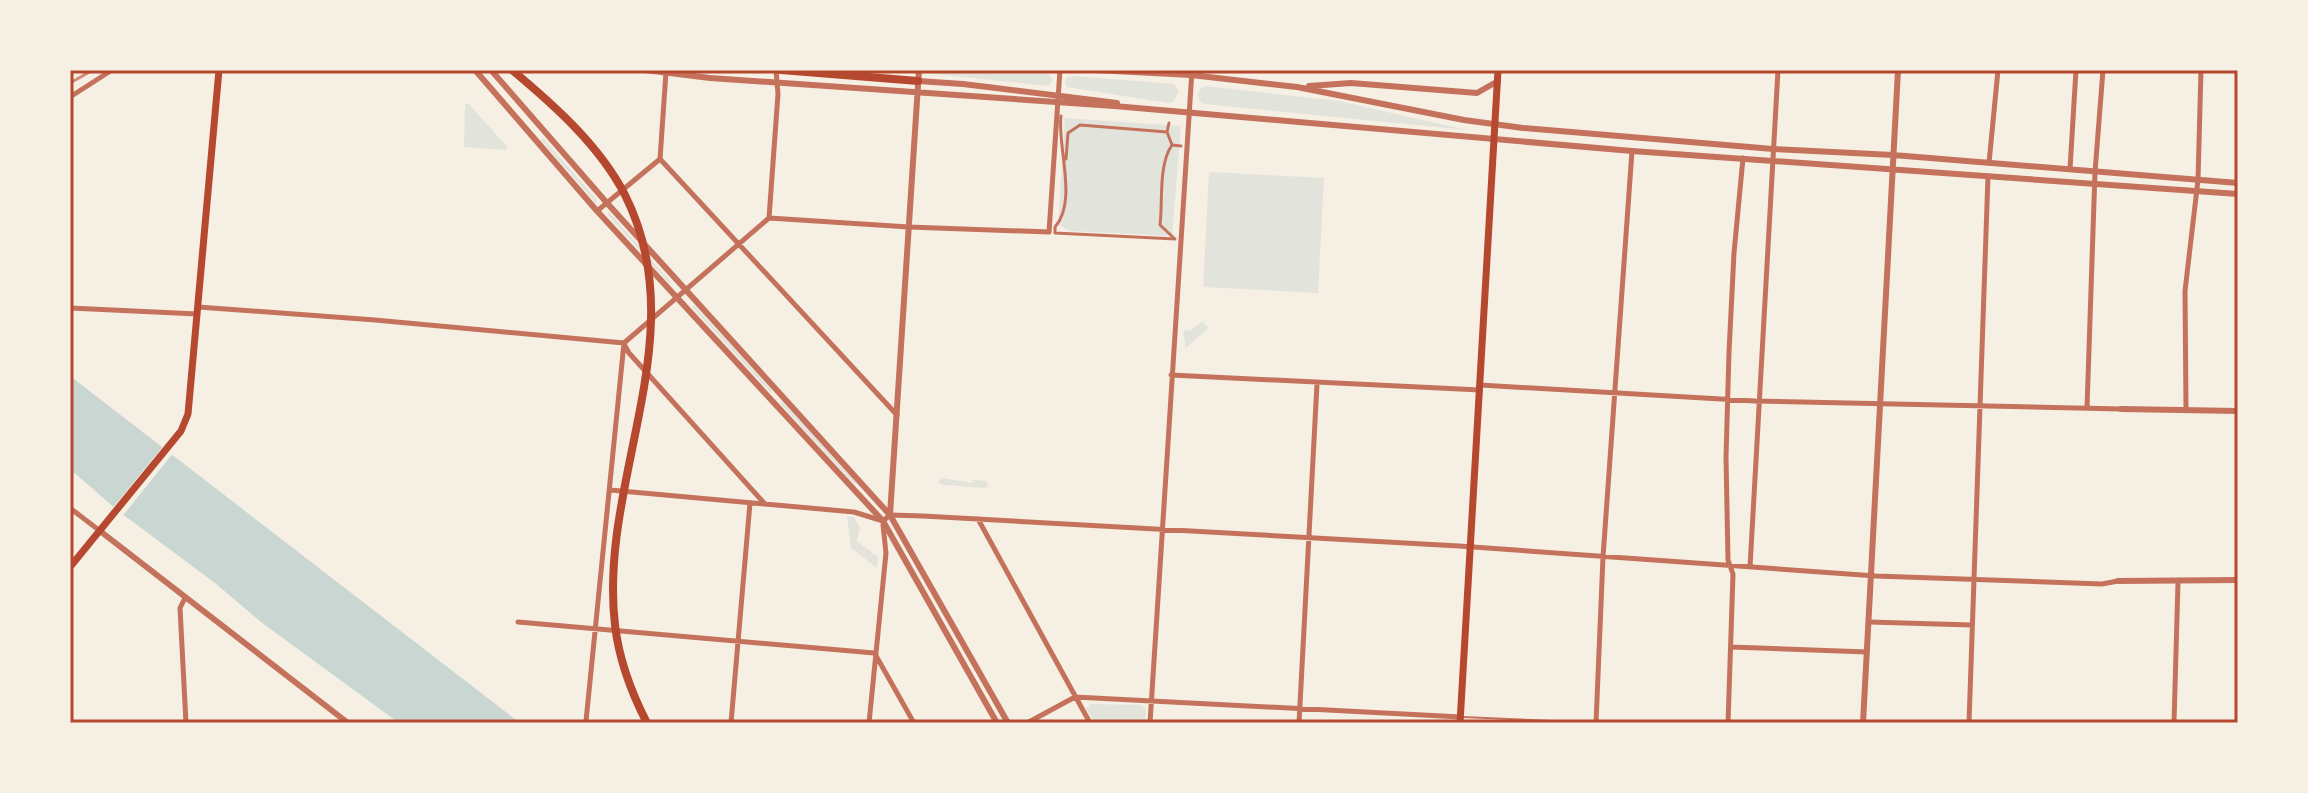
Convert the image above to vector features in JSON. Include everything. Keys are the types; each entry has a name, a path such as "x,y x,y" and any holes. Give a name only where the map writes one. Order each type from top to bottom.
{"highway":[{"path":"512,70 565,118 610,170 633,213 647,257 653,327 623,508 614,598 619,650 635,699 647,723"},
{"path":"778,70 918,81"}],"main road":[{"path":"70,567 181,431 190,401 219,70"},
{"path":"1461,720 1498,70"}],"street":[{"path":"70,97 112,70"},
{"path":"475,70 597,211 883,521 997,723"},
{"path":"491,70 607,203 890,515 1008,723"},
{"path":"645,70 775,82 1058,99"},
{"path":"769,218 778,70"},
{"path":"890,515 919,70"},
{"path":"588,723 624,343 769,218 1049,232 1060,70"},
{"path":"1096,70 1192,73 1297,87 1495,124 1773,149 1893,155 2238,183"},
{"path":"1750,567 1778,70"},
{"path":"1863,723 1898,70"},
{"path":"1989,163 1998,70"},
{"path":"2070,169 2076,70"},
{"path":"2087,408 2095,172 2103,70"},
{"path":"2186,409 2185,291 2198,180 2201,70"},
{"path":"597,211 660,159 666,72"},
{"path":"1150,723 1192,73"},
{"path":"918,81 1189,115 1632,151 2238,194"},
{"path":"1297,87 1351,83 1477,93 1498,81"},
{"path":"1061,116 1061,149 1066,161"},
{"path":"1169,123 1167,132 1172,145"},
{"path":"1167,132 1080,125 1068,133 1063,218 1055,227 1055,233 1175,239 1160,225 1160,196 1167,151 1172,145"},
{"path":"533,138 543,130"},
{"path":"1172,145 1181,146"},
{"path":"1597,723 1603,557 1632,151"},
{"path":"1728,723 1733,574 1726,512 1728,399 1732,277 1744,157"},
{"path":"660,159 897,415"},
{"path":"1969,723 1988,176"},
{"path":"70,308 197,310 375,320 624,343"},
{"path":"624,343 629,353 765,504"},
{"path":"1171,375 1317,384 1879,405 2238,411"},
{"path":"1299,723 1317,384"},
{"path":"771,400 780,392"},
{"path":"610,490 854,512 883,521"},
{"path":"731,723 750,503"},
{"path":"70,508 102,529 185,598 348,723"},
{"path":"883,521 890,515 1162,528 1974,581 2102,584 2118,581 2238,580"},
{"path":"978,519 1090,723"},
{"path":"869,723 886,553 883,521"},
{"path":"2174,723 2178,582"},
{"path":"185,598 180,608 186,723"},
{"path":"518,622 874,653"},
{"path":"1869,622 1972,625"},
{"path":"1731,647 1867,652"},
{"path":"874,653 914,723"},
{"path":"1027,723 1075,697 1461,720"}],"lane":[{"path":"1461,720 1597,723"}],"shaded area":[{"path":"931,70 1048,74 1053,80 1048,86 935,74"},
{"path":"1067,77 1174,84 1179,91 1173,102 1168,103 1067,87"},
{"path":"1206,86 1339,101 1467,130 1204,104 1199,101 1198,93"},
{"path":"465,103 507,147 506,150 464,147"},
{"path":"1065,118 1181,126 1172,236 1069,231 1058,224"},
{"path":"543,138 597,200 596,203 541,140"},
{"path":"1209,172 1324,178 1318,293 1203,287"},
{"path":"609,212 671,282 670,284 607,214"},
{"path":"694,305 772,390 771,393 692,307"},
{"path":"1202,321 1209,328 1186,348 1183,331 1191,330"},
{"path":"70,376 520,723 399,723 261,622 215,583 117,510 70,469"},
{"path":"782,401 856,482 855,485 780,403"},
{"path":"942,478 972,483 973,480 986,481 989,485 985,488 943,485 938,482"},
{"path":"847,516 854,517 860,528 857,541 878,557 877,568 851,548"},
{"path":"1090,704 1141,705 1146,710 1145,723 1095,723 1086,709"}],"pier":[{"path":"164,445 174,452 121,518 111,510"}],"railway":[{"path":"70,83 93,70"}]}
